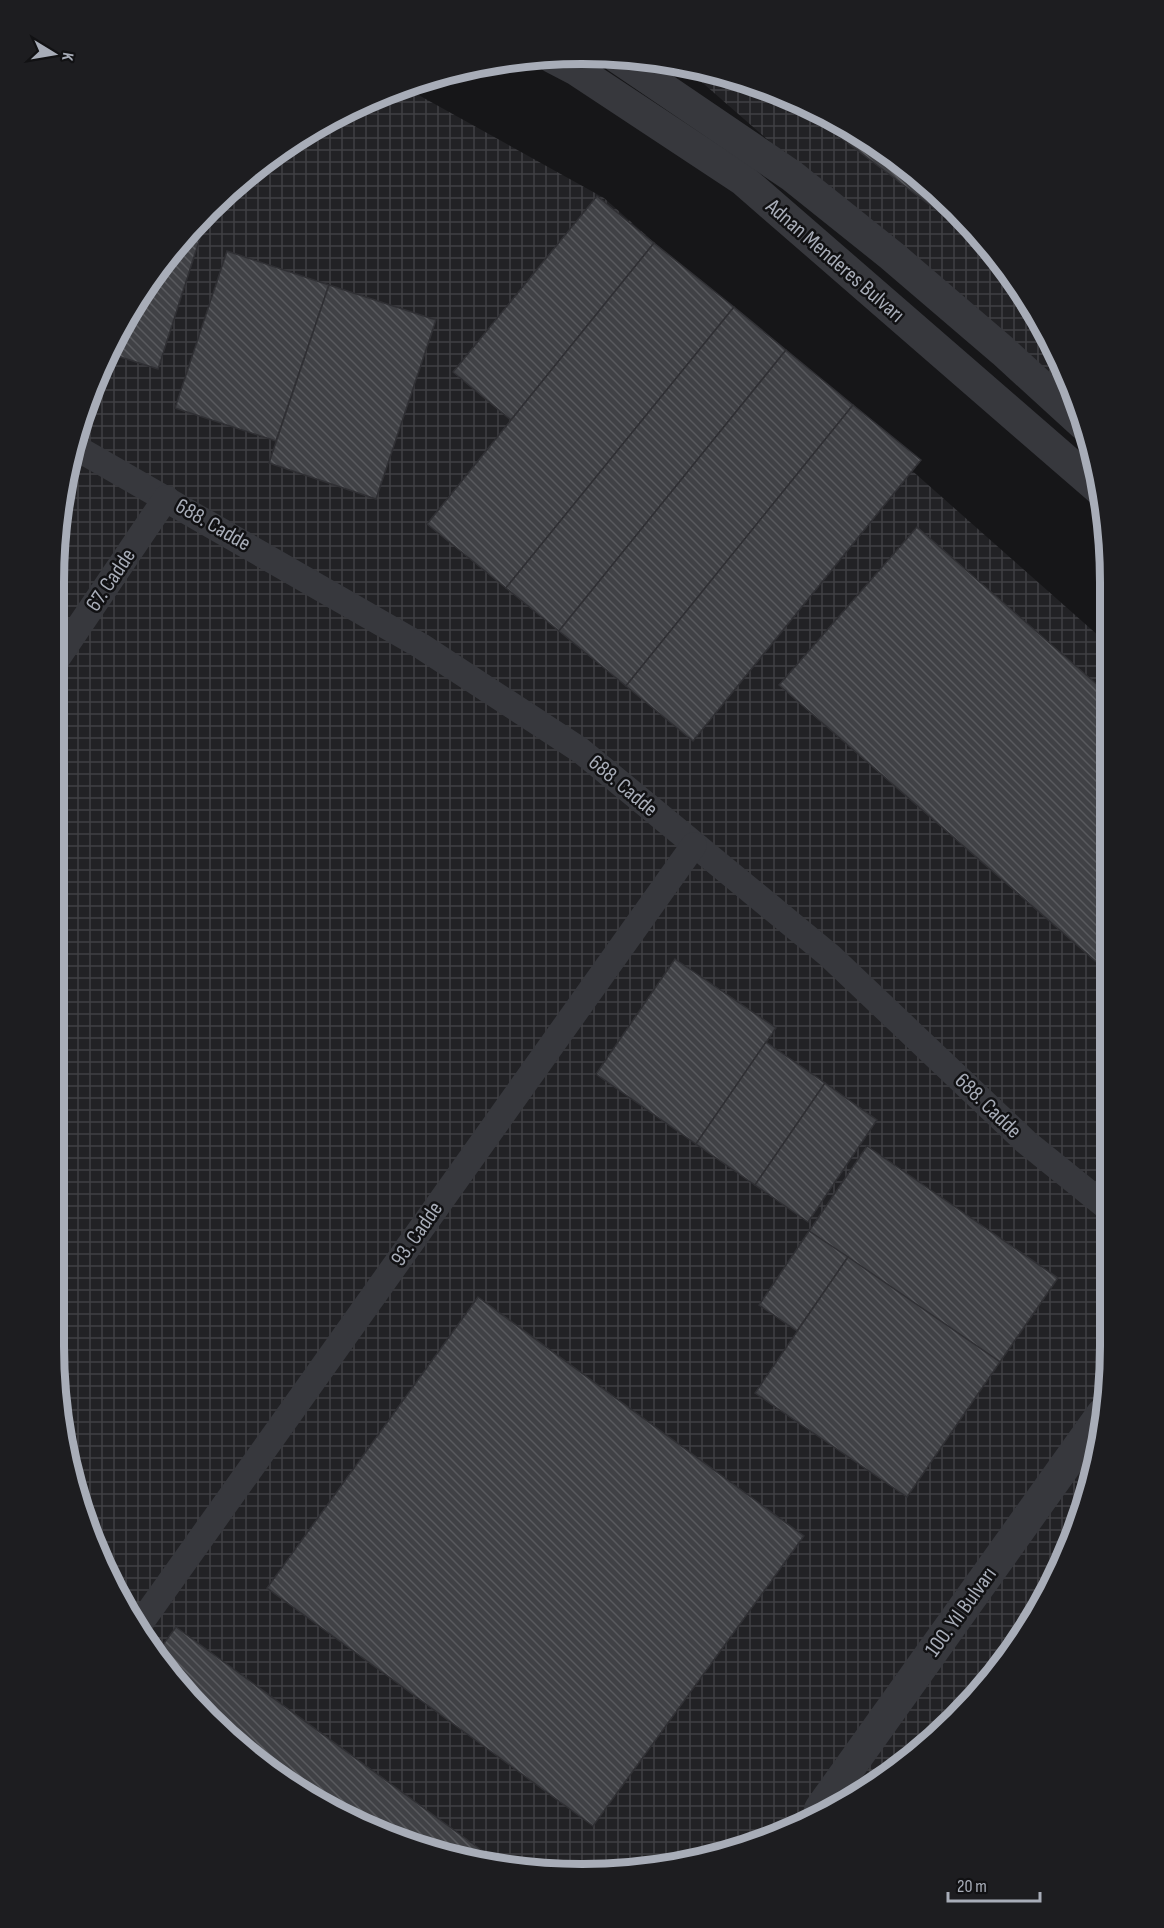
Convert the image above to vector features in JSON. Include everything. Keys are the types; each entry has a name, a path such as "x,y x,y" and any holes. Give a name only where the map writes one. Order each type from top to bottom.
{"street":[{"name":"Adnan Menderes Bulvarı","path":"567,65 743,180 1090,481"},
{"path":"632,67 792,176 892,256 994,343 1071,413"},
{"name":"688. Cadde","path":"81,451 421,646 580,750 830,956 1026,1142 1100,1202"},
{"name":"67. Cadde","path":"64,649 166,498"},
{"name":"93. Cadde","path":"143,1620 694,845"},
{"name":"100. Yıl Bulvarı","path":"824,1803 1093,1426"}],"shaded area":[{"path":"696,77 748,92 811,118 870,152 923,193 971,241 1012,294 1046,353 1066,401"},
{"path":"414,93 604,198 1100,637 1100,1346 1090,1447 1082,1480 1060,1544 1030,1605 1012,1634 993,1661 948,1712 897,1757 870,1776 811,1810 780,1824 716,1846 683,1854 582,1864 514,1859 448,1846 384,1824 353,1810 294,1776 267,1757 216,1712 171,1661 134,1605 104,1544 82,1480 74,1447 64,1346 64,582 74,481 92,416 118,353 134,323 171,267 216,216 267,171 323,134 353,118"}],"building":[{"path":"832,131 841,134 897,171 956,225"},
{"path":"597,196 654,243 511,420 453,372"},
{"path":"202,231 158,369 117,356 152,294 171,267"},
{"path":"654,243 734,307 506,588 427,524"},
{"path":"227,251 329,285 276,441 175,408"},
{"path":"329,285 436,320 376,499 269,463"},
{"path":"734,307 786,350 559,631 506,588"},
{"path":"786,350 853,405 626,686 559,631"},
{"path":"853,405 921,460 693,741 626,686"},
{"path":"917,527 1100,687 1100,965 779,685"},
{"path":"675,959 776,1028 696,1144 596,1074"},
{"path":"766,1042 825,1083 755,1185 696,1144"},
{"path":"825,1083 877,1120 808,1222 755,1185"},
{"path":"867,1146 1058,1278 1000,1362 809,1231"},
{"path":"809,1231 848,1257 797,1331 759,1305"},
{"path":"848,1257 1000,1362 907,1497 755,1393"},
{"path":"478,1297 804,1536 593,1826 267,1588"},
{"path":"176,1627 488,1855 448,1846 384,1824 323,1794 294,1776 267,1757 216,1712 161,1647"}]}
